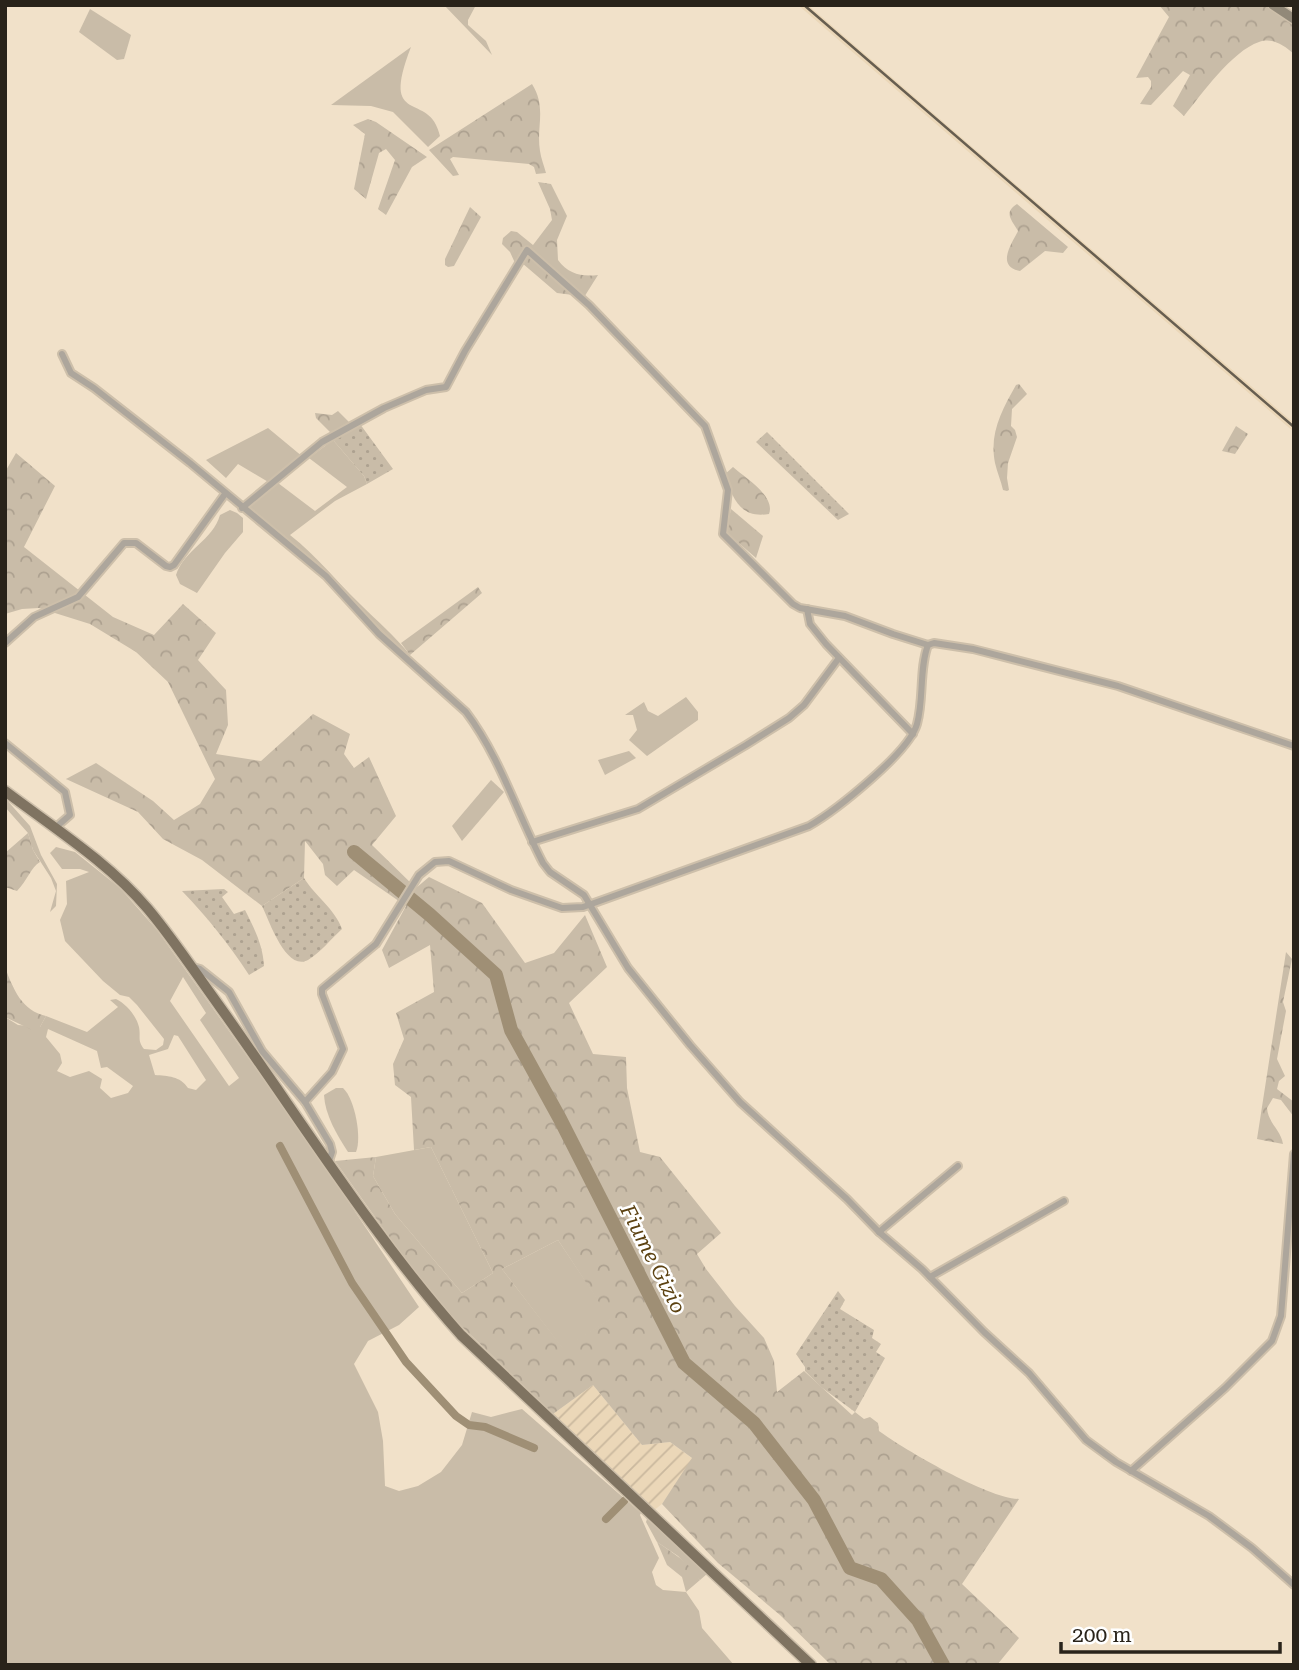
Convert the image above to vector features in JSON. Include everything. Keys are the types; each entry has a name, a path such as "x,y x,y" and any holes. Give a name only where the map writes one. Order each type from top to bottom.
{"main road":[{"path":"1273,5 1294,19"},
{"path":"5,791 114,876 146,907 259,1054 378,1233 461,1335 647,1516 811,1665"}],"street":[{"path":"242,508 322,442 384,408 423,391 446,387 527,250 589,305 705,426 728,490 723,534 793,604 845,616 929,645 934,643 973,649 1118,686 1294,746"},
{"path":"62,354 71,373 190,463 326,576 379,634 466,712 478,727 532,842 550,872 576,888 590,904 628,968 702,1060 740,1102 930,1277 1028,1373 1086,1440 1131,1471 1209,1516 1252,1548 1294,1585"},
{"path":"5,643 34,617 78,597 124,543 136,543 166,566 174,565 225,494"},
{"path":"807,609 810,624 913,734"},
{"path":"305,1101 332,1072 343,1049 322,989 376,944 402,899 428,866 435,862 449,861 511,890 562,908 590,904 809,826 834,810 907,744 919,716 929,645"},
{"path":"532,842 638,809 746,745 789,718 804,705 839,658"},
{"path":"5,743 65,792 70,815 55,828"},
{"path":"191,967 200,969 229,992 259,1054 305,1101 330,1144 332,1152 329,1160"},
{"path":"1131,1471 1225,1388 1272,1341 1280,1316 1294,1154"},
{"path":"879,1232 958,1166"},
{"path":"930,1277 1064,1200"}],"shaded area":[{"path":"798,5 808,5 1294,423 1294,432"},
{"path":"593,1385 642,1445 670,1442 693,1459 662,1504 653,1511 553,1414"}],"green space":[{"path":"444,5 476,5 468,25 486,41 492,55"},
{"path":"1159,5 1268,5 1294,22 1294,54 1269,40 1249,47 1218,74 1184,116 1173,106 1190,75 1183,71 1151,105 1140,104 1151,87 1151,81 1148,77 1136,78 1169,17"},
{"path":"90,9 131,35 124,59 117,60 79,32"},
{"path":"411,47 401,89 403,99 435,122 440,136 428,147 393,112 371,106 331,105"},
{"path":"532,84 539,101 540,154 546,173 536,174 534,167 529,164 453,157 450,159 459,175 453,176 429,150"},
{"path":"368,119 427,157 412,167 386,215 378,209 395,160 386,149 379,153 366,199 354,189 365,134 353,125"},
{"path":"538,182 551,184 567,216 557,240 558,260 566,269 576,274 598,275 581,302 573,295 557,293 522,263 520,266 515,263 502,244 503,238 511,231 517,232 533,245 552,220"},
{"path":"1017,204 1068,247 1063,253 1045,251 1020,271 1009,265 1007,254 1018,231 1011,220 1010,210"},
{"path":"470,207 481,217 454,266 448,267 445,265 445,259"},
{"path":"1019,384 1027,394 1012,409 1011,426 1017,437 1008,463 1007,491 1003,490 996,466 995,432 1016,385"},
{"path":"338,411 350,423 331,433 316,418 315,413 332,415"},
{"path":"360,424 393,469 367,484 364,476 333,440"},
{"path":"1236,426 1248,434 1235,454 1222,451"},
{"path":"268,428 303,457 270,483 238,464 226,478 206,460"},
{"path":"767,432 849,514 838,520 756,442"},
{"path":"333,440 364,476 367,484 335,501 290,535 318,560 410,655 407,656 314,561 247,508 278,483 315,511 347,487 309,458"},
{"path":"16,453 55,486 24,547 113,617 154,635 183,604 216,633 198,660 226,690 228,725 216,754 261,761 313,714 350,734 344,754 354,768 369,757 396,816 372,845 416,888 429,877 482,903 525,963 554,953 585,915 607,967 569,1003 593,1054 626,1057 627,1088 640,1152 660,1157 721,1233 697,1254 735,1306 764,1338 774,1361 777,1392 804,1371 852,1415 855,1412 864,1419 870,1417 878,1423 879,1431 908,1450 988,1491 1019,1499 962,1584 1019,1638 997,1665 831,1665 780,1615 718,1563 662,1504 692,1458 670,1442 642,1445 593,1385 553,1414 454,1319 410,1266 335,1161 376,1157 373,1176 395,1214 462,1293 493,1273 431,1147 414,1150 411,1097 395,1085 393,1064 404,1039 396,1013 434,992 430,945 389,968 382,950 406,906 354,870 337,886 325,875 323,864 305,841 304,878 262,906 202,860 163,839 138,812 66,779 96,763 153,801 174,820 200,804 215,779 168,682 136,652 90,624 39,608 5,614 5,472","holes":["558,1240 610,1319 563,1348 502,1269"]},
{"path":"733,467 764,494 770,507 769,514 751,513 739,505 724,475"},
{"path":"731,509 763,536 756,558 726,532"},
{"path":"230,510 243,518 243,532 197,593 180,584 176,575 185,559 211,531 220,515"},
{"path":"478,587 482,593 410,655 401,643"},
{"path":"686,697 698,712 698,720 647,756 629,740 637,730 633,715 625,715 644,702 648,711 658,716"},
{"path":"629,751 636,758 605,775 598,760"},
{"path":"491,780 504,792 462,841 452,826"},
{"path":"5,798 30,826 41,855 57,884 56,906 50,912 56,891 51,878 33,850 28,833 5,807"},
{"path":"28,833 40,862 17,891 5,887 5,853"},
{"path":"56,847 75,852 120,888 157,930 309,1143 419,1307 399,1325 368,1341 354,1364 378,1412 383,1441 385,1486 399,1491 418,1486 441,1472 462,1445 472,1412 491,1417 522,1409 641,1513 659,1558 652,1572 656,1585 663,1590 686,1592 699,1611 702,1628 734,1665 5,1665 5,1017 18,1025 40,1027 46,1016 87,1032 118,1007 110,1000 116,999 136,1018 144,1049 156,1050 163,1045 164,1039 129,997 120,995 103,981 65,941 60,920 67,904 66,881 89,872 62,869 50,853","holes":["183,977 206,1013 200,1020 239,1078 229,1086 170,1001","48,1029 97,1051 101,1068 107,1067 133,1086 128,1093 111,1098 100,1088 102,1079 89,1071 70,1077 57,1071 62,1063 60,1054 46,1037","174,1035 178,1036 206,1080 196,1090 188,1088 173,1077 155,1075 149,1055 168,1049"]},
{"path":"304,878 335,915 342,929 321,950 308,960 300,962 293,959 279,943 262,906"},
{"path":"224,889 228,892 222,897 234,914 245,910 260,944 264,966 249,975 234,952 182,891"},
{"path":"1286,952 1292,959 1283,1002 1286,1011 1277,1059 1285,1076 1279,1081 1277,1089 1294,1102 1294,1117 1281,1100 1273,1098 1267,1108 1283,1144 1257,1139"},
{"path":"5,967 15,991 25,1004 46,1016 40,1027 32,1030 5,1017"},
{"path":"336,1088 343,1088 354,1109 358,1128 356,1152 348,1152 329,1117 324,1095"},
{"path":"431,1147 493,1273 462,1293 395,1214 373,1176 376,1157"},
{"path":"558,1240 611,1319 563,1349 502,1269"},
{"path":"838,1291 845,1300 840,1309 874,1330 872,1338 881,1344 876,1352 885,1358 855,1412 821,1387 805,1371 796,1354"},
{"path":"647,1519 708,1573 700,1580 678,1556 657,1542 646,1522"},
{"path":"657,1542 686,1563 700,1580 686,1592 682,1577 667,1565"}],"waterway":[{"name":"Fiume Gizio","path":"354,852 430,915 496,975 511,1030 560,1119 684,1363 754,1423 814,1500 850,1568 881,1579 918,1620 943,1665"},
{"path":"280,1146 352,1283 406,1362 456,1416 469,1425 485,1427 534,1448"},
{"path":"606,1519 624,1501"}],"railway":[{"path":"804,5 1294,427"}]}
